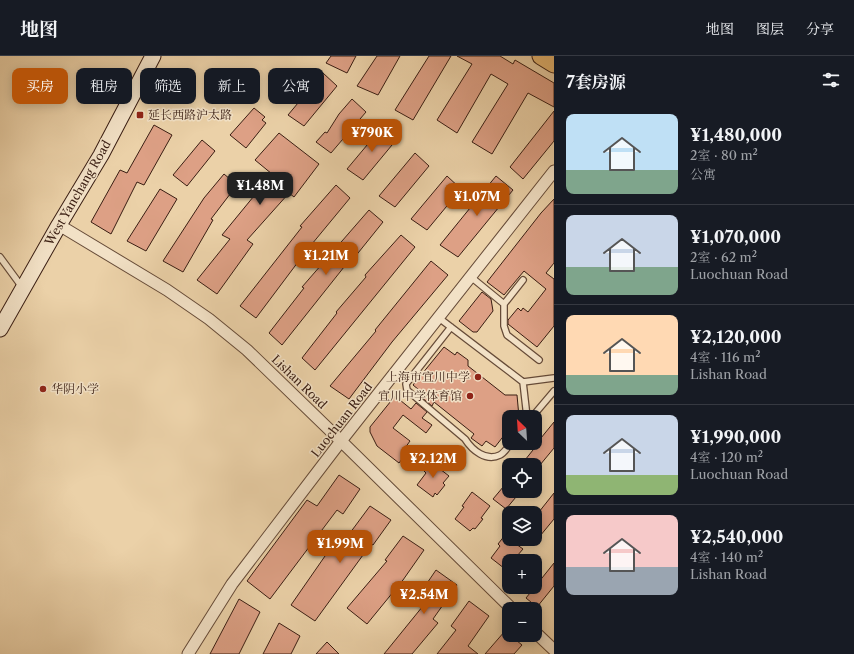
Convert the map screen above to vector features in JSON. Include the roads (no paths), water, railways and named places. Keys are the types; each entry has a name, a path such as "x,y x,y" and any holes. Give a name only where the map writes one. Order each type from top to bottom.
{"main road":[{"path":"541,56 554,64"}],"street":[{"name":"West Yanchang Road","path":"0,329 59,224 101,155 152,56"},
{"name":"Luochuan Road","path":"188,654 232,584 341,441 554,171"},
{"name":"Lishan Road","path":"59,224 167,290 209,319 247,350 505,602"},
{"path":"542,639 554,650"}],"lane":[{"path":"0,257 23,288"},
{"path":"471,277 504,304"},
{"path":"523,280 504,304 504,326 507,335 539,360"},
{"path":"439,318 523,382 554,378"},
{"path":"451,327 406,384 407,390 465,439 469,445 484,456 493,458 502,454 505,450"},
{"path":"523,382 526,410"},
{"path":"538,410 554,391"}],"place":[{"name":"延长西路沪太路","path":"140,115"},
{"name":"上海市宜川中学","path":"478,377"},
{"name":"华阴小学","path":"43,389"},
{"name":"宜川中学体育馆","path":"470,396"}]}
